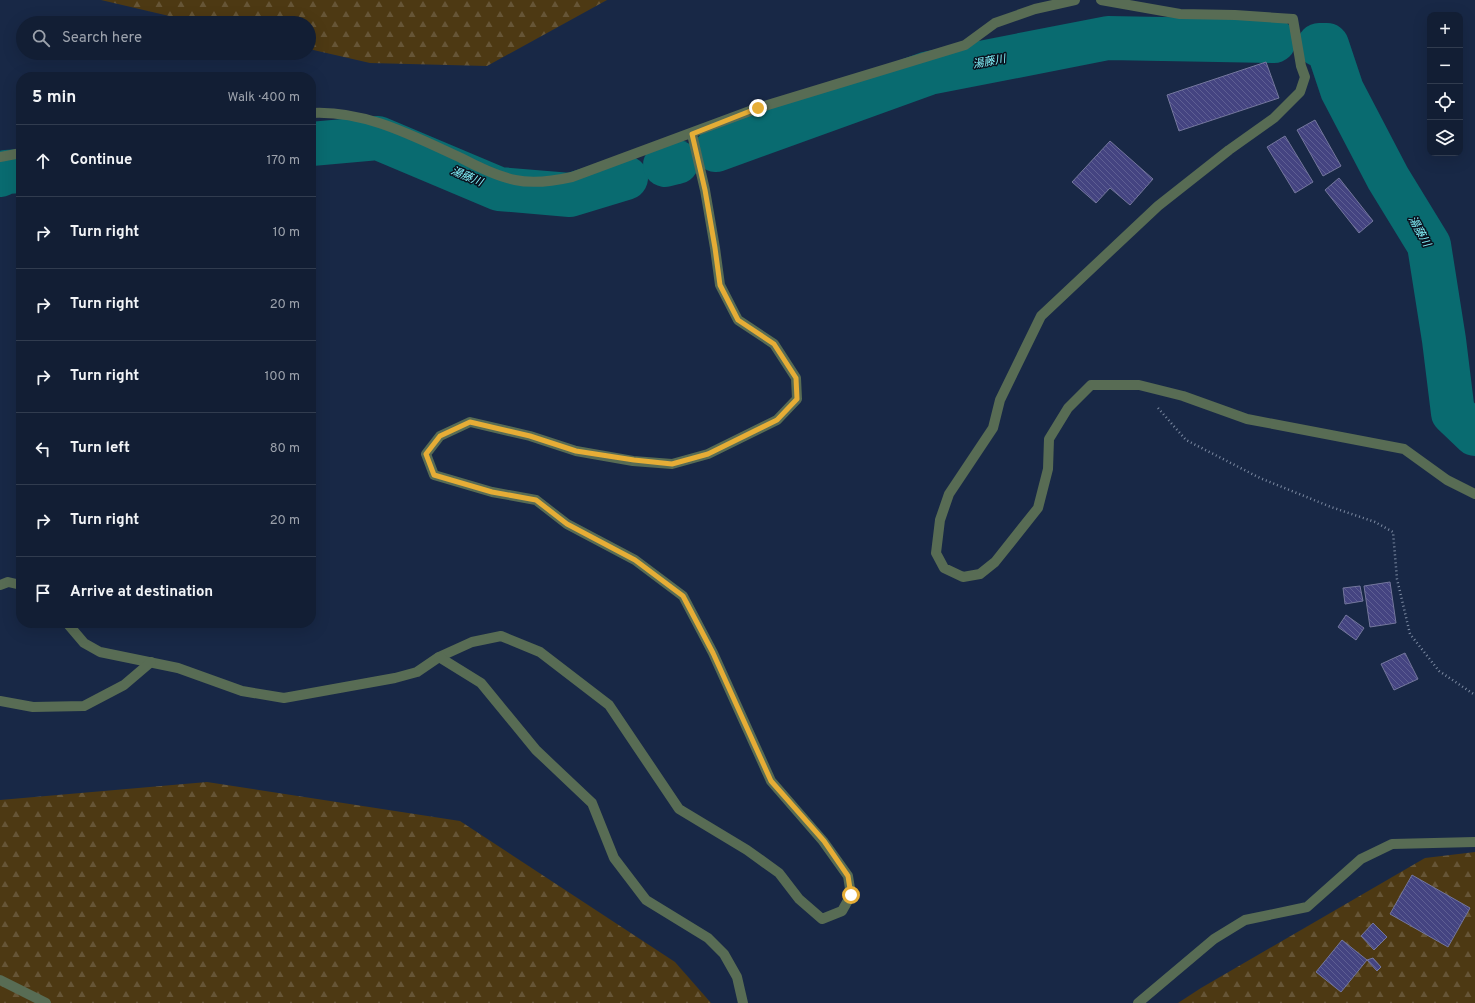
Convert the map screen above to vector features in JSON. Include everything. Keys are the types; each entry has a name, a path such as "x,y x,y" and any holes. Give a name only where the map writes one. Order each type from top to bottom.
{"street":[{"path":"316,113 327,112 362,118 385,124 490,172 515,180 533,182 558,180 572,177 692,134 758,108 965,45 996,23 1035,9 1075,0"},
{"path":"1101,0 1180,14 1235,15 1293,19 1301,66 1305,77 1300,92 1274,118 1229,150 1158,206 1041,316 1000,400 993,428 949,494 940,520 936,553 944,568 963,577 980,574 995,562 1038,508 1048,469 1049,439 1068,408 1091,385 1139,385 1183,396 1247,419 1404,449 1447,480 1475,494"},
{"path":"71,628 84,643 100,652 178,668 242,691 284,698 395,678 417,672 439,657 472,642 501,636 540,652 609,705 679,809 747,850 778,873 799,899 822,919 842,911 851,895 848,876 824,841 771,781 713,653 683,596 635,560 567,524 536,500 492,492 434,475 426,454 440,436 470,422 530,436 576,451 672,464 708,454 777,420 797,399 796,378 774,344 738,320 720,285 715,248 692,134"},
{"path":"0,157 16,154"},
{"path":"0,585 8,582 16,584"},
{"path":"439,657 481,683 536,750 592,803 614,858 646,900 708,938 724,954 737,976 743,1003"},
{"path":"0,701 33,706 84,706 124,685 151,662"},
{"path":"1138,1003 1214,939 1245,920 1307,907 1361,859 1392,844 1475,842"},
{"path":"0,980 46,1003"}],"path":[{"path":"1158,407 1186,440 1260,478 1331,507 1374,522 1393,532 1397,579 1410,634 1439,671 1475,695"}],"green space":[{"path":"101,0 607,0 487,66 370,63 316,51 316,16 169,16"},
{"path":"207,782 460,821 675,962 711,1003 0,1003 0,800"},
{"path":"1475,852 1475,1003 1178,1003 1201,988 1425,858"}],"building":[{"path":"1266,62 1279,98 1179,131 1167,95"},
{"path":"1315,120 1341,166 1323,176 1297,130"},
{"path":"1285,136 1313,182 1295,193 1267,147"},
{"path":"1110,141 1153,179 1130,205 1110,188 1096,203 1072,182"},
{"path":"1339,178 1373,221 1359,233 1325,190"},
{"path":"1390,582 1396,623 1370,627 1364,586"},
{"path":"1360,586 1363,601 1345,604 1343,588"},
{"path":"1346,615 1364,628 1356,640 1338,627"},
{"path":"1405,653 1418,679 1394,690 1381,664"},
{"path":"1412,875 1470,908 1448,947 1390,914"},
{"path":"1373,923 1387,937 1374,950 1361,936"},
{"path":"1342,940 1367,960 1341,992 1316,972"},
{"path":"1373,958 1381,967 1377,971 1367,960"}],"waterway":[{"name":"湯藤川","path":"716,150 929,73 1108,38 1274,41"},
{"name":"湯藤川","path":"1319,45 1327,45 1342,90 1388,178 1429,245 1444,340 1453,413 1475,434"},
{"name":"湯藤川","path":"316,144 378,138 499,189 570,195 626,178"},
{"name":"湯藤川","path":"665,165 677,162"},
{"name":"湯藤川","path":"0,175 6,172 16,171"}],"route":[{"path":"758,108 692,134 705,190 720,285 738,320 774,344 796,378 797,399 777,420 708,454 672,464 576,451 530,436 470,422 440,436 426,454 434,475 492,492 536,500 567,524 635,560 683,596 713,653 771,781 824,841 848,876 851,895"}]}
